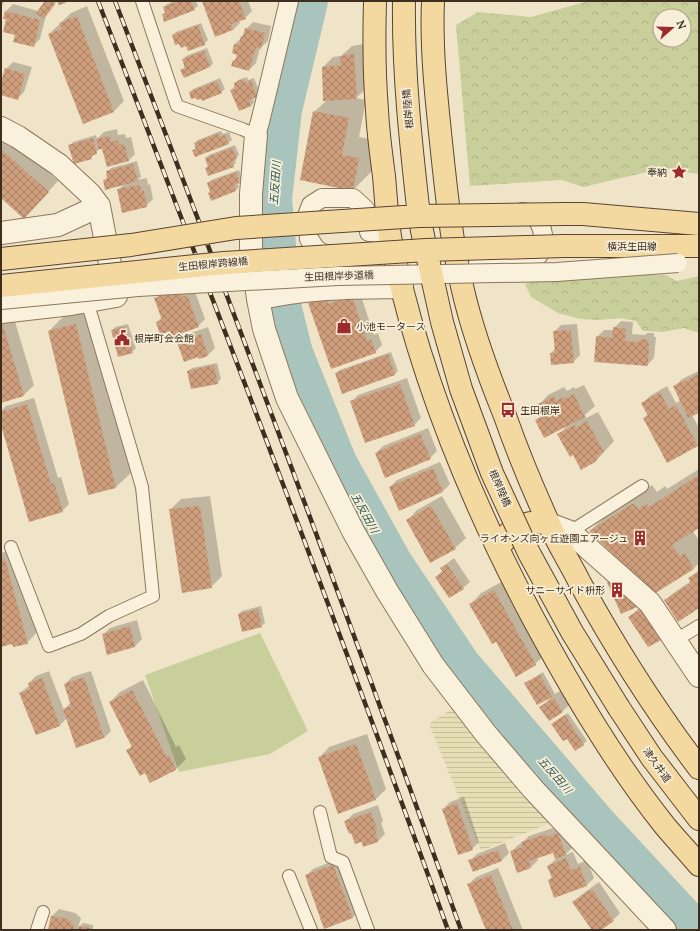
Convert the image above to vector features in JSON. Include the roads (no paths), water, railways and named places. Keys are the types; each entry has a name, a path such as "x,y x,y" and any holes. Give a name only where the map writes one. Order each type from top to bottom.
{"main road":[{"path":"376,1 374,41 377,109 391,239 414,331 452,446 500,556 548,646 594,725 628,776 665,826 699,866"},
{"name":"根岸陸橋","path":"404,1 407,106 419,216 442,322 461,389 492,473 533,559 572,632 618,708"},
{"path":"433,1 432,28 437,104 453,240 470,319 490,377 549,524 599,616 645,691 680,743 699,768"},
{"path":"375,27 432,28"},
{"path":"1,259 131,245 236,228 419,216 583,214 699,224"},
{"name":"横浜生田線","path":"426,250 564,246 699,246"},
{"name":"生田根岸跨線橋","path":"1,286 224,262 426,250"},
{"path":"478,504 485,507 494,508 503,507 515,502 523,496 530,479"},
{"path":"500,556 502,545 506,537 513,530 524,524 533,522 549,524"},
{"name":"津久井道","path":"618,708 652,758 699,820"}],"street":[{"path":"289,1 256,135 251,194 252,247 262,298 264,329 287,398 353,531 387,591 433,665 486,734 533,789 665,930"},
{"path":"1,128 18,137 59,165 90,194 99,206 116,296 1,312"},
{"path":"338,276 336,254 326,255 316,249 309,239 307,216 311,205 322,198 353,198 365,209 369,232 377,233"},
{"path":"1,233 58,225 99,206"},
{"path":"460,213 525,212 536,219 543,229 544,244 538,256 529,262 478,262 478,273"},
{"name":"生田根岸歩道橋","path":"1,300 138,286 338,276 558,272 678,263"},
{"path":"1,280 65,273"},
{"path":"262,298 291,292 318,289 402,287"},
{"path":"549,524 570,532 650,603 699,676"}],"lane":[{"path":"142,1 177,106 256,135"},
{"path":"11,547 49,646 81,634 109,616 153,596 142,487 87,301"},
{"path":"570,532 642,486"},
{"path":"676,640 699,626"},
{"path":"320,812 332,857 343,862 368,930"},
{"path":"289,876 311,930"},
{"path":"37,930 43,912"}],"waterway":[{"name":"五反田川","path":"308,1 282,110 272,199 281,305 293,353 337,463 393,564 460,664 596,823 695,930"}],"railway":[{"path":"98,1 232,349 406,813 448,930"},
{"path":"115,1 291,465 461,930"}],"place":[{"name":"奉納","path":"679,172"},
{"name":"小池モータース","path":"344,326"},
{"name":"根岸町会会館","path":"122,338"},
{"name":"生田根岸","path":"508,410"},
{"name":"ライオンズ向ヶ丘遊園エアージュ","path":"640,538"},
{"name":"サニーサイド枡形","path":"617,590"}]}
